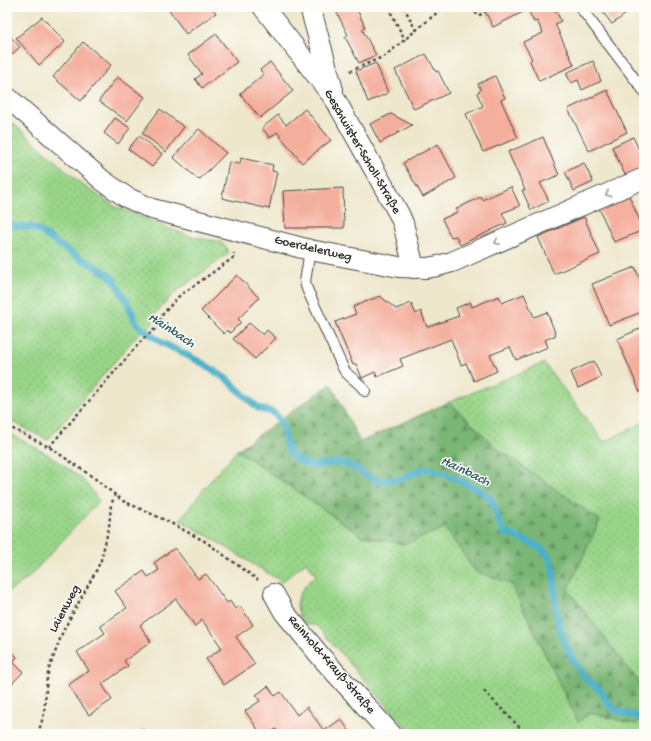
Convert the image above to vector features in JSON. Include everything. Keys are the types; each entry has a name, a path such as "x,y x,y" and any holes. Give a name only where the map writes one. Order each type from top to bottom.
{"street":[{"name":"Geschwister-Scholl-Straße","path":"263,7 335,99 399,214 414,268"},
{"path":"310,7 335,99"},
{"name":"Goerdelerweg","path":"7,96 102,180 126,197 152,209 310,250 399,267 414,268 438,266 452,262 644,178"},
{"name":"Reinhold-Krauß-Straße","path":"274,594 284,612 317,652 391,734"}],"lane":[{"path":"580,7 644,91"},
{"path":"310,250 305,282 307,289 344,370 361,384 364,391"}],"path":[{"path":"388,7 405,40"},
{"path":"404,7 416,31"},
{"path":"330,80 385,56 416,31 440,8 444,7"},
{"path":"472,7 478,16 486,12"},
{"path":"49,447 143,339 156,329 161,317 174,300 233,258"},
{"path":"7,426 49,447 93,477 123,501 165,520 206,542 263,583 274,594"},
{"name":"Laienweg","path":"38,734 44,714 46,678 63,631 101,560 109,527 111,505 115,495"},
{"path":"484,691 526,734"}],"green space":[{"path":"7,118 84,186 114,206 173,230 194,237 220,242 227,248 228,254 174,293 156,313 152,325 139,333 48,440 7,419"},
{"path":"544,363 604,442 644,422 644,689 568,590 599,520 498,449 449,402"},
{"path":"331,384 360,442 449,402 498,449 600,520 568,590 644,689 644,718 635,724 590,713 578,722 511,584 475,571 445,528 404,544 362,536 237,450"},
{"path":"7,432 47,454 80,477 99,501 28,578 7,593"},
{"path":"237,450 362,536 404,544 445,528 475,571 511,583 578,722 590,713 635,724 644,718 644,734 412,734 316,625 308,625 303,622 299,615 297,602 302,590 316,575 306,562 282,582 180,520"}],"building":[{"path":"167,7 211,7 216,13 186,34"},
{"path":"334,7 356,7 365,27 362,29 376,55 359,63 345,37 348,35"},
{"path":"483,7 523,7 525,11 493,27"},
{"path":"539,7 551,7 554,12 556,11 561,21 555,24 574,65 539,81 530,61 532,59 523,42 543,33 537,21 534,22 529,12"},
{"path":"599,7 627,7 630,11 612,24"},
{"path":"42,17 65,42 39,65 16,38"},
{"path":"7,33 20,47 7,59"},
{"path":"216,34 237,62 202,88 195,79 202,74 188,55"},
{"path":"83,42 111,65 81,101 53,77"},
{"path":"426,54 436,72 438,71 449,93 414,109 395,70"},
{"path":"593,61 601,81 582,90 578,80 571,83 566,73"},
{"path":"270,62 293,91 260,118 240,94 264,74 260,70"},
{"path":"376,63 388,93 368,102 356,71"},
{"path":"495,76 505,98 501,100 518,138 483,152 466,114 483,106 477,93 481,90 478,84"},
{"path":"117,77 145,97 127,121 99,101"},
{"path":"607,90 627,132 589,151 568,109"},
{"path":"160,109 184,127 166,152 142,133"},
{"path":"305,109 331,140 302,163 277,132 270,138 262,128 278,115 286,125"},
{"path":"391,114 412,125 380,143 370,124"},
{"path":"115,118 130,128 118,144 104,133"},
{"path":"199,129 226,153 199,180 173,157"},
{"path":"139,136 162,154 152,167 128,149"},
{"path":"543,137 559,175 540,183 549,201 531,210 522,190 525,190 508,152"},
{"path":"633,137 644,160 644,169 626,177 612,147"},
{"path":"438,144 456,178 423,197 403,163"},
{"path":"241,158 273,165 272,171 277,172 269,209 222,198 229,162 240,164"},
{"path":"584,163 593,182 574,191 565,172"},
{"path":"511,187 520,206 502,213 507,223 460,245 456,236 451,237 442,219 458,212 456,209 481,197 482,200"},
{"path":"343,188 344,228 285,228 283,191"},
{"path":"629,196 644,230 614,242 599,208"},
{"path":"584,217 600,254 554,274 538,237"},
{"path":"635,267 644,290 644,311 609,325 592,284"},
{"path":"237,275 259,298 238,319 241,322 230,333 227,330 224,334 201,311"},
{"path":"524,294 534,317 547,312 556,335 545,340 548,347 516,360 510,347 490,355 497,371 474,381 466,363 461,365 451,339 400,359 403,366 377,377 375,372 362,378 356,364 353,365 335,322 356,314 353,307 380,296 396,309 411,303 416,314 421,311 427,327 459,316 456,308 470,302 472,307 499,296 502,303"},
{"path":"249,323 263,335 267,330 276,338 255,359 233,339"},
{"path":"644,327 644,390 640,392 617,339"},
{"path":"594,361 601,377 578,388 571,372"},
{"path":"175,548 198,579 206,574 227,603 230,601 235,609 240,606 253,625 236,637 255,664 224,685 206,659 222,648 202,620 195,626 176,599 140,625 151,642 124,661 128,666 102,684 112,700 89,715 68,685 89,671 77,652 105,633 100,626 127,608 115,591 144,571 148,577 159,570 154,563"},
{"path":"7,647 17,657 13,662 23,672 7,689"},
{"path":"268,686 275,696 281,692 297,715 307,707 324,731 341,719 351,734 280,734 276,729 268,734 261,734 245,711 260,701 256,695"},
{"path":"143,729 147,734 136,734"}],"waterway":[{"name":"Hainbach","path":"7,224 31,227 38,230 71,253 108,274 113,279 128,304 137,325 161,342 202,363 228,380 258,408 275,414 280,420 289,451 292,456 298,460 311,465 343,463 353,467 367,476 382,481 399,479 425,469 431,470 459,480 486,495 494,507 504,532 541,548 549,557 553,568 557,617 566,645 580,671 600,690 605,700 615,709 634,716 644,717"}]}
